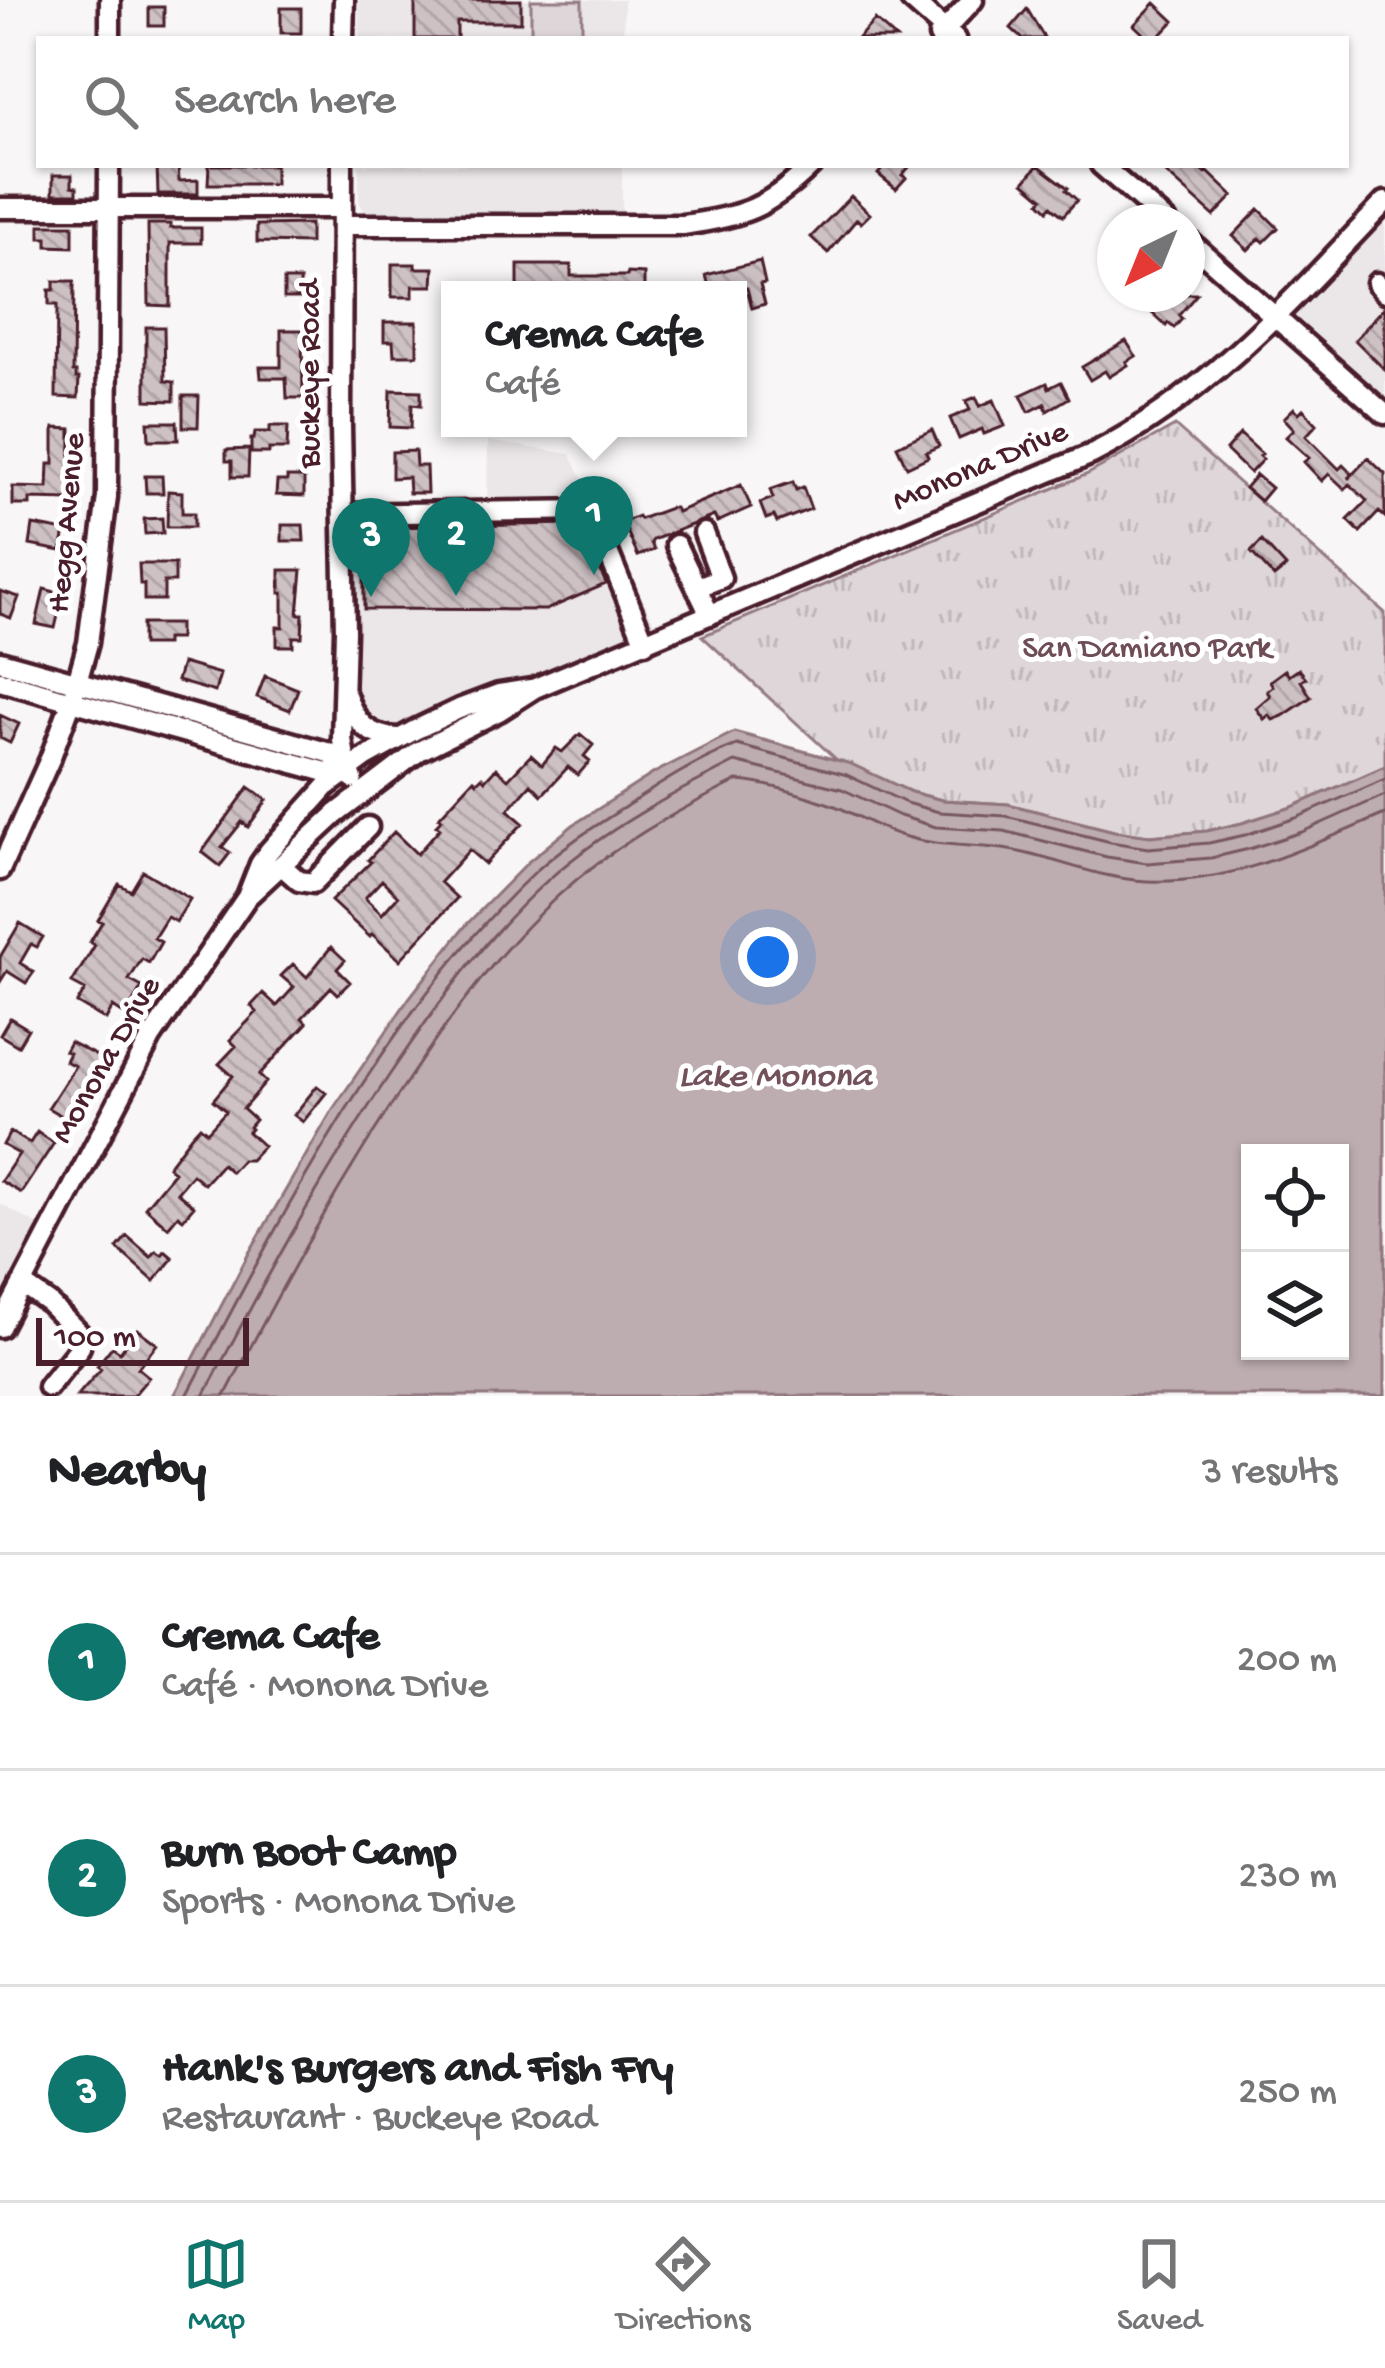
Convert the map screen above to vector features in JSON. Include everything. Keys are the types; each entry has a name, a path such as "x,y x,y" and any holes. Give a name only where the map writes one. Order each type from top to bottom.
{"street":[{"path":"110,0 110,36"},
{"path":"344,0 344,36"},
{"path":"911,0 945,36 973,0"},
{"name":"Hegg Avenue","path":"0,870 50,758 88,643 107,497 109,168"},
{"name":"Buckeye Road","path":"342,168 342,739 347,771"},
{"path":"0,208 109,207 682,225 759,208 808,168"},
{"path":"1104,168 1146,204"},
{"name":"Monona Drive","path":"0,1327 151,1038 248,897 327,821 419,751 535,688 1126,436 1195,390 1276,316 1385,202"},
{"path":"1205,255 1385,414"},
{"path":"343,514 591,510 645,643"},
{"path":"704,533 732,606"},
{"path":"676,545 710,615"},
{"path":"698,587 721,578"},
{"path":"0,661 74,691 283,760 326,772 347,771"},
{"path":"0,681 74,691 331,753 363,792"},
{"path":"343,685 364,728 378,736 401,738"},
{"name":"Monona Drive","path":"248,897 260,864 304,811 347,771 401,738 489,697 535,688"},
{"path":"283,760 305,789 304,811"},
{"path":"282,866 299,880 313,883 368,826"},
{"path":"22,1284 80,1334 80,1347 48,1387"}],"shaded area":[{"path":"359,0 624,0 623,36 359,36"},
{"path":"359,168 622,168 622,214 371,215 359,201"},
{"path":"1385,202 1385,414 1276,316"},
{"path":"488,441 570,454 661,636 442,728 396,737 344,717 343,505 487,503"},
{"path":"0,1204 49,1231 0,1327"}],"green space":[{"path":"531,0 582,0 582,33 531,33"},
{"name":"San Damiano Park","path":"1175,426 1385,613 1385,766 1292,807 1242,823 1150,836 1008,804 942,800 837,760 702,636 1088,474"}],"water":[{"name":"Lake Monona","path":"734,732 851,764 911,792 942,800 1008,804 1150,836 1242,823 1292,807 1385,766 1385,1396 174,1396 249,1253 333,1109 410,997 467,924 529,861 573,825 654,773"}],"building":[{"path":"415,0 521,0 521,22 457,22 457,36 415,36"},
{"path":"1155,3 1174,21 1160,36 1146,36 1134,25"},
{"path":"149,7 164,7 164,26 149,26"},
{"path":"281,8 301,8 301,33 281,33"},
{"path":"1027,9 1043,36 1020,36 1011,28"},
{"path":"875,20 893,36 860,36"},
{"path":"157,168 178,168 179,181 198,180 198,194 158,194"},
{"path":"209,168 275,168 275,184 208,184"},
{"path":"883,168 908,168 896,189 878,174"},
{"path":"1036,168 1042,168 1077,200 1063,216 1051,206 1048,210 1040,202 1043,198 1024,182"},
{"path":"1160,168 1199,168 1233,196 1214,216"},
{"path":"53,175 72,175 77,194 53,194"},
{"path":"851,196 870,214 861,223 857,219 828,253 811,237"},
{"path":"1259,209 1278,228 1248,250 1233,236"},
{"path":"148,224 201,228 201,243 170,243 170,306 149,305"},
{"path":"310,224 310,243 257,242 257,225"},
{"path":"40,225 73,225 73,247 47,246 47,238 40,238"},
{"path":"760,261 765,304 752,308 747,281 708,281 706,275"},
{"path":"392,264 434,268 433,286 413,286 413,297 392,297"},
{"path":"518,265 571,265 571,276 644,274 644,281 518,281"},
{"path":"284,280 300,280 300,298 284,298"},
{"path":"54,281 74,281 73,372 79,378 78,398 56,397 57,305 49,305"},
{"path":"1385,307 1385,370 1355,340"},
{"path":"1182,312 1182,319 1174,328 1152,313"},
{"path":"384,322 417,322 417,355 394,355 393,341 384,341"},
{"path":"146,327 164,327 165,381 174,382 174,401 146,400"},
{"path":"281,330 302,330 303,398 287,398 286,378 261,378 260,367 281,367"},
{"path":"1126,341 1136,356 1128,365 1109,377 1105,371 1090,380 1082,367"},
{"path":"1061,382 1069,398 1047,411 1045,404 1029,412 1021,395"},
{"path":"391,390 421,391 421,405 412,404 411,428 390,427"},
{"path":"183,396 199,396 198,427 183,427"},
{"path":"976,397 980,406 994,400 1005,426 959,439 950,418 970,410 966,401"},
{"path":"1294,408 1299,413 1303,409 1317,424 1306,436 1339,469 1343,465 1352,474 1348,479 1368,458 1385,474 1385,517 1379,512 1360,532 1348,520 1367,501 1350,484 1345,489 1329,474 1322,481 1304,462 1309,458 1286,437 1294,429 1284,418"},
{"path":"148,422 177,422 178,440 149,440"},
{"path":"270,426 288,426 287,449 251,453 255,432 270,432"},
{"path":"54,428 71,429 70,500 30,499 30,505 13,505 13,487 48,488"},
{"path":"932,430 939,446 907,467 897,446"},
{"path":"1240,434 1262,454 1250,473 1226,450"},
{"path":"249,449 248,477 232,477 226,450"},
{"path":"415,451 416,466 426,466 427,493 409,493 408,477 392,478 392,452"},
{"path":"1256,475 1271,488 1260,501 1245,488"},
{"path":"145,476 162,476 163,493 146,493"},
{"path":"287,477 304,477 304,496 276,495 277,481 287,481"},
{"path":"793,482 796,490 803,487 811,509 777,522 774,516 766,519 760,503 773,498 770,490"},
{"path":"741,485 751,507 653,540 654,550 638,556 623,522 670,508 677,512"},
{"path":"168,491 182,492 182,513 194,513 194,527 167,527"},
{"path":"162,518 163,533 145,534 144,519"},
{"path":"582,524 606,584 546,610 364,609 364,533 380,532 380,527"},
{"path":"33,525 65,531 61,551 30,545"},
{"path":"282,525 303,525 304,541 282,541"},
{"path":"1262,541 1286,567 1274,577 1251,552"},
{"path":"139,564 175,564 175,582 164,582 164,600 144,600"},
{"path":"280,570 302,570 298,614 303,614 302,637 293,637 293,646 277,646 277,627 283,627"},
{"path":"44,589 63,594 55,628 36,624"},
{"path":"0,591 19,597 11,618 0,614"},
{"path":"142,624 179,624 179,639 166,639 166,645 142,645"},
{"path":"182,663 220,674 215,692 177,681"},
{"path":"1299,669 1311,697 1283,716 1264,719 1256,708 1270,696 1270,681 1285,670 1289,676"},
{"path":"265,676 298,689 290,710 257,697"},
{"path":"0,715 19,724 10,743 0,738"},
{"path":"580,734 593,745 584,756 590,761 578,775 568,767 542,795 531,784 508,810 523,823 485,864 469,850 440,882 457,898 400,960 331,901 394,832 417,854 440,828 436,825 439,817 474,779 485,780 496,768 508,779 531,755 542,765 556,748 562,752","holes":["382,880 398,896 382,914 365,898"]},
{"path":"249,787 267,800 248,827 242,822 222,847 230,853 220,866 202,852"},
{"path":"143,871 190,899 176,922 167,917 154,938 161,942 149,963 142,959 129,980 142,987 125,1015 113,1007 106,1020 77,1003 85,990 72,983 95,945 90,942 102,922 98,920 119,884 131,891"},
{"path":"20,923 43,937 37,947 31,944 20,963 34,972 26,983 7,971 0,982 0,957"},
{"path":"331,947 345,960 337,969 350,982 338,994 331,987 302,1018 307,1023 259,1075 266,1082 243,1109 255,1120 248,1132 263,1146 231,1172 222,1164 204,1184 192,1174 177,1192 194,1206 168,1227 145,1207 174,1172 168,1166 191,1136 200,1126 207,1132 226,1111 213,1100 233,1076 219,1064 236,1046 230,1040 257,1012 251,1006 263,993 277,1006 294,987 281,976 293,964 307,977"},
{"path":"10,1018 28,1029 18,1046 0,1035"},
{"path":"70,1042 106,1061 65,1118 48,1108 75,1066 65,1061"},
{"path":"317,1086 326,1093 303,1122 294,1115"},
{"path":"10,1132 30,1143 37,1132 54,1143 21,1193 1,1181 19,1154 3,1145"},
{"path":"127,1236 151,1257 165,1251 173,1258 154,1281 117,1248"},
{"path":"137,1329 157,1344 138,1368 149,1377 133,1396 77,1396 101,1369 97,1366 110,1349 120,1352"}],"place":[{"name":"Crema Cafe","path":"594,575"},
{"name":"Burn Boot Camp","path":"456,596"},
{"name":"Hank's Burgers and Fish Fry","path":"371,597"}]}
